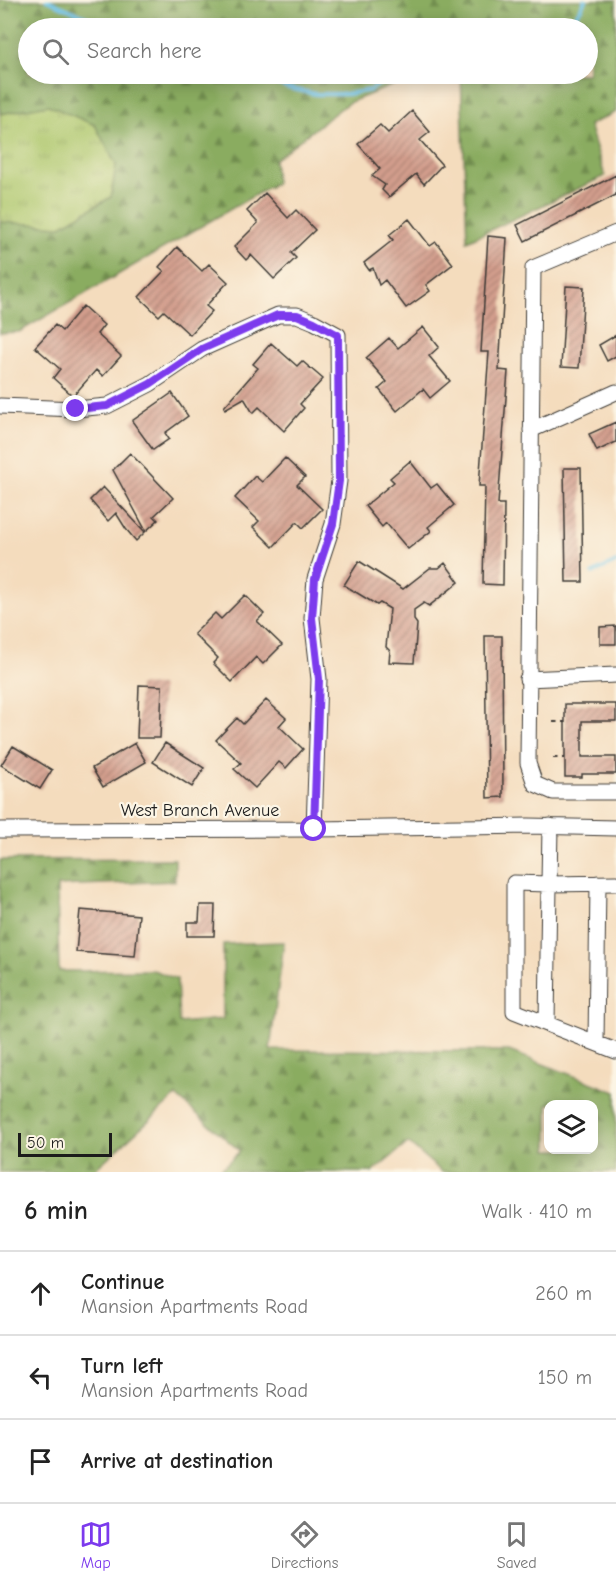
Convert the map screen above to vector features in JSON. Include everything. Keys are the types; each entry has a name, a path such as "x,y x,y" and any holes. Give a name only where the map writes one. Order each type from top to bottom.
{"street":[{"path":"616,233 533,268 527,679 528,763 535,784 553,792 616,792"},
{"path":"0,406 76,409 107,406 150,384 202,349 278,315 297,315 338,335 339,481 333,524 315,579 312,618 319,679 314,829"},
{"path":"531,430 616,392"},
{"path":"527,679 616,675"},
{"path":"547,1024 550,826"},
{"name":"West Branch Avenue","path":"0,830 550,826 616,828"},
{"path":"616,883 514,883 514,1011 616,1051"},
{"path":"596,1043 598,883"}],"path":[{"path":"553,722 565,722"},
{"path":"553,758 565,758"}],"green space":[{"path":"0,0 18,18 18,84 43,84 168,168 0,272"},
{"path":"0,0 616,0 616,112 589,125 605,176 467,241 461,84 598,84 598,18 18,18 18,84 396,84 348,103 274,160 276,183 19,332 0,333 0,222 61,226 111,197 116,165 95,125 48,105 0,114"},
{"path":"175,859 175,881 57,886 59,971 153,970 177,979 179,1023 223,1019 223,944 284,942 270,1050 509,1051 616,1092 616,1172 442,1172 408,1143 373,1172 218,1172 240,1151 176,1096 92,1172 0,1172 0,860"}],"building":[{"path":"412,111 430,132 420,140 442,165 424,184 416,174 389,197 382,190 385,185 372,176 380,169 358,144 380,125 388,133"},
{"path":"616,175 616,195 525,241 517,225"},
{"path":"265,193 288,218 296,210 315,230 291,253 296,258 274,279 251,255 246,260 234,247 258,223 247,211"},
{"path":"409,219 430,246 436,242 453,264 426,285 430,291 406,308 385,280 379,285 373,268 369,270 364,263 393,240 389,235"},
{"path":"488,236 507,238 499,370 508,371 498,504 504,504 503,585 483,584 485,486 479,486 489,352 481,352"},
{"path":"177,247 202,271 209,264 228,282 206,306 212,311 190,335 164,311 159,316 139,297 164,271 159,267"},
{"path":"566,286 584,287 579,368 561,367"},
{"path":"83,306 104,325 97,334 121,356 103,376 96,370 73,396 53,378 60,369 35,347 55,325 62,331"},
{"path":"423,327 439,347 429,356 450,381 430,398 423,389 397,411 379,389 387,382 366,358 389,338 398,348"},
{"path":"616,335 616,356 607,361 599,345"},
{"path":"271,343 297,366 302,361 323,379 300,404 304,408 284,431 259,407 253,413 244,398 225,409 224,407 258,368 253,364"},
{"path":"172,393 188,416 165,433 169,439 153,450 132,421"},
{"path":"616,422 616,442 597,451 589,434"},
{"path":"130,453 173,498 154,516 158,520 146,531 113,470"},
{"path":"285,458 305,477 297,485 322,509 303,528 297,522 273,547 253,527 259,521 235,498 255,476 262,482"},
{"path":"410,461 431,488 437,484 454,505 428,527 431,531 408,549 386,523 382,527 365,506 394,482 390,478"},
{"path":"564,468 581,468 583,582 566,582"},
{"path":"103,487 145,532 136,541 116,513 108,521 90,500"},
{"path":"359,561 403,589 430,568 439,568 445,563 459,582 429,606 424,603 414,610 414,620 417,624 414,663 389,662 390,651 386,647 390,609 380,603 377,605 344,585"},
{"path":"245,595 264,614 257,621 282,645 263,664 256,657 232,682 213,663 218,658 194,634 215,613 221,619"},
{"path":"616,626 616,644 600,644 600,627"},
{"path":"485,636 502,636 503,797 487,798"},
{"path":"139,685 162,686 160,738 137,738"},
{"path":"266,700 286,718 279,726 303,749 286,768 279,762 255,788 234,769 241,763 216,740 237,718 243,724"},
{"path":"565,704 616,704 616,721 582,721 582,757 616,757 616,774 582,774 582,777 565,777"},
{"path":"135,743 146,762 103,787 92,768"},
{"path":"165,743 204,768 192,787 153,762"},
{"path":"13,746 52,770 40,789 1,765"},
{"path":"200,905 215,905 214,936 187,936 187,922 199,922"},
{"path":"80,910 139,915 135,956 76,952"}],"waterway":[{"path":"47,0 88,18"},
{"path":"573,18 585,0"},
{"path":"278,84 316,94 347,94 371,90 379,84"},
{"path":"593,573 616,562"}],"route":[{"path":"76,409 107,406 150,384 202,349 278,315 297,315 338,335 339,481 333,524 315,579 312,618 319,679 314,829"}]}
